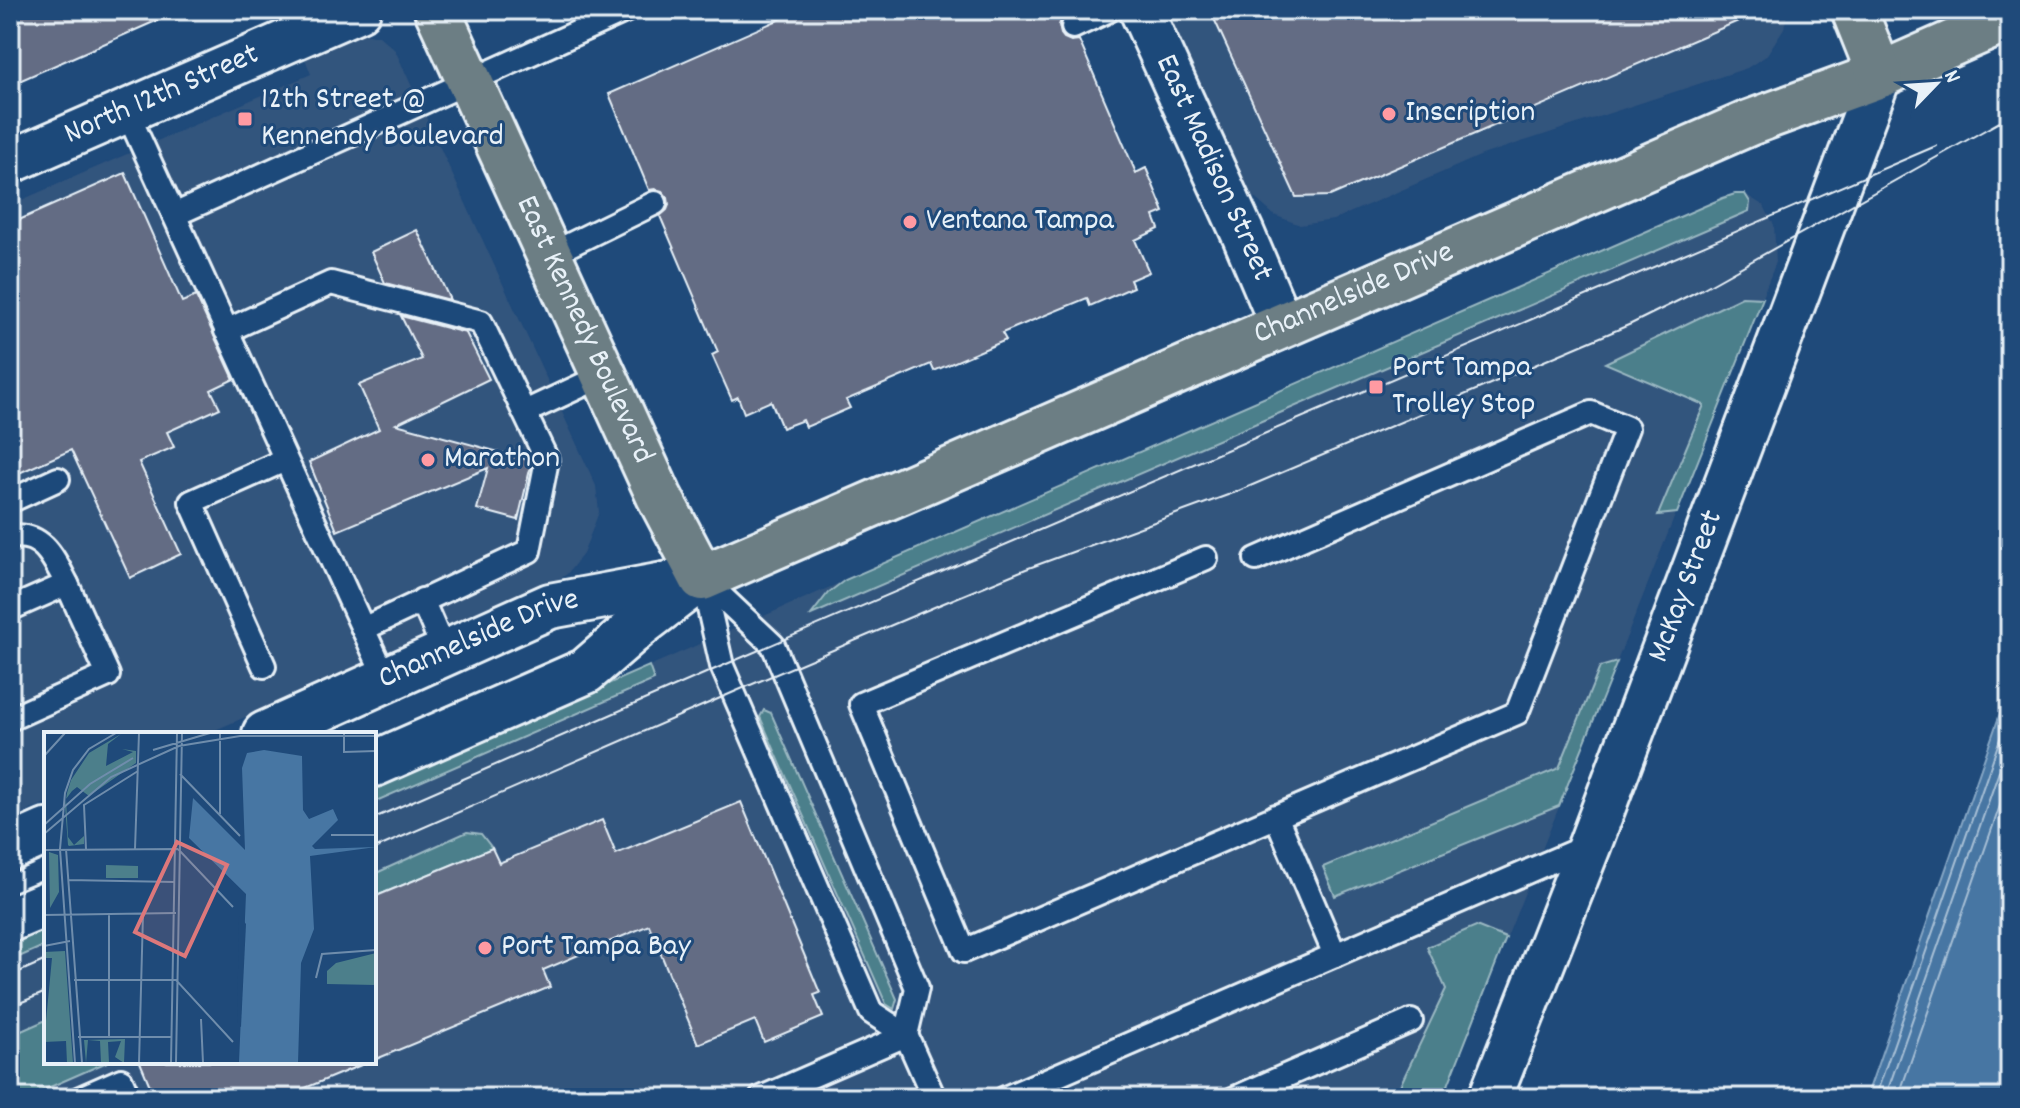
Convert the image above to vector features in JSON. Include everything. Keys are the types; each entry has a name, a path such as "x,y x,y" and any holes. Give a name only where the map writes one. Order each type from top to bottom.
{"main road":[{"name":"East Kennedy Boulevard","path":"437,10 659,496 702,578"},
{"path":"1854,10 1880,75"},
{"name":"Channelside Drive","path":"269,732 550,606 702,578 1749,123 1880,75 2010,18"},
{"name":"Channelside Drive","path":"376,763 586,671 638,626 702,578"},
{"path":"10,848 44,833"},
{"path":"10,919 44,905"}],"street":[{"name":"North 12th Street","path":"10,162 359,10"},
{"name":"East Madison Street","path":"1141,10 1282,326"},
{"name":"McKay Street","path":"1490,1098 1590,844 1880,75"}],"lane":[{"path":"174,215 627,10"},
{"path":"1073,27 1109,10"},
{"path":"127,112 386,679"},
{"path":"549,255 655,203"},
{"path":"226,331 331,283 481,322 525,412 547,460 529,551 363,629"},
{"path":"525,412 604,375"},
{"path":"1206,558 861,704 964,951 1517,713 1627,428 1591,413 1256,559"},
{"path":"264,666 191,502 285,460"},
{"path":"10,501 58,479"},
{"path":"10,537 20,535 41,542 54,559 108,675 10,719"},
{"path":"702,578 722,666 871,1012 906,1035 934,1098"},
{"path":"702,578 773,645 917,988 906,1035"},
{"path":"10,609 67,584"},
{"path":"422,600 445,653"},
{"path":"1276,816 1335,955"},
{"path":"1005,1098 1590,844"},
{"path":"1235,1098 1411,1021"},
{"path":"761,1098 906,1035"},
{"path":"80,1098 121,1080 129,1098"}],"shaded area":[{"name":"Inscription","path":"1164,10 1788,10 1784,28 1766,56 1747,68 1482,155 1333,220 1300,225 1274,215 1249,193"},
{"path":"362,33 379,36 395,50 596,486 599,512 583,554 567,574 550,585 211,732 44,732 44,804 10,819 10,205 311,74 304,56 349,35"},
{"path":"1745,194 1764,206 1774,225 1776,262 1443,1098 10,1098 10,945 44,930 44,1064 376,1064 376,785 1723,198"}],"green space":[{"path":"1735,194 1745,194 1750,202 1749,211 811,615 828,593 845,580"},
{"path":"1742,297 1763,298 1677,513 1658,515 1704,405 1605,363"},
{"path":"1617,662 1559,806 1335,896 1323,867 1559,768 1600,667"},
{"path":"649,666 654,680 376,801 376,785"},
{"path":"764,710 771,713 897,999 894,1009 886,1004 760,717"},
{"path":"467,832 481,834 492,848 376,896 376,873"},
{"path":"1476,926 1506,938 1445,1093 1439,1098 1383,1098 1397,1092 1446,989 1427,947"},
{"path":"44,930 44,946 10,961 10,945"},
{"path":"44,1021 44,1064 102,1064 25,1098 10,1098 10,1036"}],"water":[{"path":"2010,685 2010,1098 1866,1098"}],"building":[{"path":"10,10 181,10 10,85"},
{"name":"Ventana Tampa","path":"801,10 1066,10 1068,14 1059,25 1061,34 1071,41 1079,40 1136,173 1146,168 1164,212 1154,216 1159,229 1135,240 1149,272 1130,280 1133,287 1090,306 1087,298 1002,333 1006,340 934,371 931,364 846,400 850,408 806,427 803,420 782,428 771,401 744,413 738,397 732,400 712,355 718,352 660,216 667,210 668,198 662,191 649,190 609,94"},
{"name":"Inscription","path":"1210,10 1764,10 1330,196 1296,197"},
{"path":"125,173 182,302 196,296 234,379 211,390 220,408 167,432 174,447 139,462 181,554 130,578 71,450 10,477 10,224"},
{"path":"417,230 450,300 385,283 371,252"},
{"path":"401,316 466,333 489,379 396,424 532,461 518,520 477,509 488,468 337,531 309,462 379,429 359,385 422,359"},
{"name":"Port Tampa Bay","path":"741,802 820,993 814,995 823,1017 764,1042 755,1020 698,1044 649,925 543,970 550,987 376,1059 376,896 492,848 499,863 602,820 616,854"},
{"path":"141,1064 364,1064 281,1098 155,1098"}],"tram line":[{"path":"376,848 939,605 1026,569 1236,492 1631,324 1702,289 2010,116"},
{"path":"376,817 1936,146"},
{"path":"10,976 44,961"},
{"path":"10,1007 44,993"}],"place":[{"name":"Inscription","path":"1389,114"},
{"name":"12th Street @ Kennendy Boulevard","path":"245,119"},
{"name":"Ventana Tampa","path":"910,222"},
{"name":"Port Tampa Trolley Stop","path":"1376,387"},
{"name":"Marathon","path":"428,460"},
{"name":"Port Tampa Bay","path":"485,948"}]}
